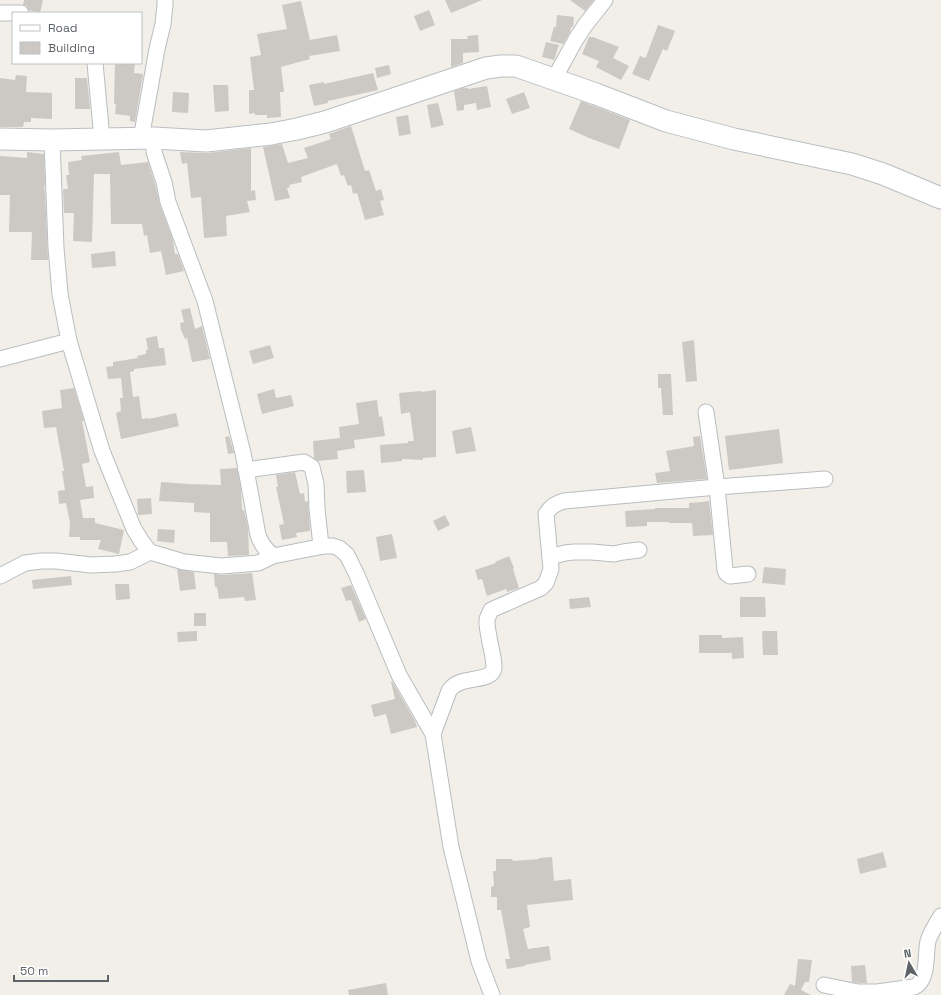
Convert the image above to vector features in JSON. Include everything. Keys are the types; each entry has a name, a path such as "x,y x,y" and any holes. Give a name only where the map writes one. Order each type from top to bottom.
{"street":[{"path":"165,0 163,24 157,48 148,139 164,182 168,202 205,301 243,453 258,535 261,543 273,556"},
{"path":"554,79 576,39 605,0"},
{"path":"0,12 12,13"},
{"path":"94,64 102,139"},
{"path":"0,139 148,139 206,141 270,134 325,122 486,68 516,66 596,94 666,122 734,139 852,164 883,174 941,198"},
{"path":"52,140 59,286 69,341 102,452 134,529 150,552 184,562 220,566 258,563 273,556 322,546 333,546 339,548 347,555 399,675 432,734 451,847 479,961 492,995"},
{"path":"0,359 69,341"},
{"path":"706,412 717,487 726,573 730,576 748,574"},
{"path":"246,470 304,462 312,467 316,484 317,509 322,546"},
{"path":"432,734 452,686 461,682 487,677 494,669 494,661 486,619 491,610 541,588 546,583 551,569 546,514 553,506 564,501 825,479"},
{"path":"550,557 574,552 614,554 639,550"},
{"path":"0,576 25,564 41,561 91,565 116,564 130,562 150,552"},
{"path":"824,985 858,992 877,994 918,985 921,982 926,962 928,940 941,916"}],"building":[{"path":"24,0 43,0 40,12 29,10 26,5 23,5"},
{"path":"445,0 482,0 451,13"},
{"path":"570,0 594,0 585,11"},
{"path":"301,1 310,40 337,35 340,51 309,56 310,59 281,67 284,92 280,92 281,117 267,118 267,115 255,115 255,113 249,114 249,90 254,90 250,57 261,55 257,34 287,29 282,5"},
{"path":"429,10 435,25 420,31 414,16"},
{"path":"557,15 574,17 573,27 571,27 570,32 563,44 550,41 554,27 556,27"},
{"path":"658,25 675,31 667,51 663,49 649,81 632,74 640,56 646,57"},
{"path":"478,35 479,52 463,53 463,63 451,67 451,39 468,39 467,36"},
{"path":"589,37 593,37 619,47 613,58 629,66 621,80 596,67 599,61 582,54"},
{"path":"546,42 559,45 554,60 542,57"},
{"path":"115,64 135,64 134,73 143,74 135,122 130,121 130,116 115,114 116,104 114,104"},
{"path":"389,65 391,74 377,78 375,68"},
{"path":"373,73 378,90 328,101 328,103 314,106 309,85 324,82 324,84"},
{"path":"16,75 27,76 26,92 52,93 52,119 31,118 31,122 24,122 23,127 0,127 0,78 15,80"},
{"path":"75,78 87,78 90,109 75,109"},
{"path":"213,85 228,85 229,111 215,112"},
{"path":"487,86 491,107 477,110 476,103 464,105 464,110 457,111 454,91 463,88 468,89"},
{"path":"173,92 189,93 188,113 172,112"},
{"path":"524,92 530,108 512,114 506,99"},
{"path":"581,101 630,120 619,149 569,129"},
{"path":"438,103 444,125 431,128 427,105"},
{"path":"408,115 411,134 399,136 396,117"},
{"path":"351,126 365,171 369,170 376,191 381,189 384,200 380,201 384,215 365,220 357,193 353,194 351,185 348,186 344,175 341,176 337,164 301,177 302,182 289,185 290,187 287,188 290,198 275,201 263,147 282,144 288,163 308,158 304,148 331,139 329,134"},
{"path":"251,148 251,191 255,190 256,200 247,201 250,212 226,216 227,236 204,238 201,197 191,198 187,163 182,164 180,152 207,153"},
{"path":"27,152 44,154 44,190 48,260 31,260 32,232 9,232 10,195 0,195 0,156 27,158"},
{"path":"119,152 121,165 148,162 160,205 173,240 175,254 178,254 184,271 166,275 161,251 150,253 147,235 144,236 142,224 111,224 110,174 94,174 92,242 73,241 74,213 64,213 63,189 68,189 66,175 69,175 68,162 82,160 81,156"},
{"path":"115,251 116,266 92,268 91,254"},
{"path":"190,308 195,329 202,326 210,359 192,362 187,338 185,339 180,323 184,322 181,310"},
{"path":"157,336 159,348 164,348 166,365 134,369 134,371 130,372 133,397 139,396 142,419 149,419 176,413 179,426 121,439 116,413 121,411 120,398 123,398 121,378 108,379 106,367 113,366 113,362 138,358 137,356 146,354 146,350 148,350 146,338"},
{"path":"694,340 697,381 686,382 682,342"},
{"path":"270,345 274,358 253,364 249,351"},
{"path":"658,374 671,374 673,415 663,415 661,388 658,388"},
{"path":"74,388 84,421 82,421 90,462 82,464 86,487 93,486 94,498 80,500 83,518 95,518 95,523 124,530 119,554 98,549 101,540 80,540 80,537 69,537 70,523 66,503 59,504 58,491 65,490 62,471 64,471 56,427 44,428 42,411 62,408 60,390"},
{"path":"274,389 276,398 291,395 294,406 262,414 257,394"},
{"path":"436,390 436,457 423,458 423,460 402,459 402,461 381,463 380,445 408,443 408,441 414,441 410,412 401,414 399,393"},
{"path":"377,400 379,417 382,416 385,436 354,440 355,448 337,451 338,459 318,461 314,458 313,441 340,438 339,427 359,424 356,403"},
{"path":"471,427 476,451 456,454 452,431"},
{"path":"779,429 783,463 729,470 725,436"},
{"path":"229,436 234,453 228,454 225,437"},
{"path":"700,436 707,479 657,483 655,473 670,471 666,451 694,446 693,437"},
{"path":"237,468 241,489 242,510 244,510 248,528 249,555 228,556 227,542 210,542 210,513 194,512 194,503 159,501 161,482 221,485 220,469"},
{"path":"364,470 366,492 347,493 346,471"},
{"path":"295,472 300,494 304,493 305,502 308,501 310,531 296,533 297,537 282,540 279,525 284,524 276,487 278,487 276,475"},
{"path":"151,498 152,514 138,515 137,499"},
{"path":"709,501 713,535 693,536 692,523 647,522 647,526 626,527 625,511 655,508 689,508 689,503"},
{"path":"445,515 450,525 438,531 433,521"},
{"path":"158,529 175,530 174,543 157,541"},
{"path":"392,534 397,558 380,561 376,537"},
{"path":"509,556 519,588 507,592 506,589 487,596 482,579 478,580 475,570 496,563 495,562"},
{"path":"764,567 786,569 785,585 762,583"},
{"path":"177,569 194,572 196,589 180,591"},
{"path":"252,573 256,600 245,601 244,597 219,599 217,587 215,587 214,574 222,575"},
{"path":"71,576 72,585 33,589 32,580"},
{"path":"115,584 129,584 130,599 116,600"},
{"path":"351,585 366,619 359,622 351,600 346,601 341,588"},
{"path":"589,597 591,607 570,609 569,599"},
{"path":"740,597 765,597 766,617 740,617"},
{"path":"194,613 206,613 206,626 194,626"},
{"path":"197,631 197,641 178,642 177,632"},
{"path":"762,631 777,631 778,655 763,655"},
{"path":"699,635 722,635 722,638 743,637 744,658 732,659 732,653 699,653"},
{"path":"392,681 417,727 391,734 386,714 374,717 371,705 395,699"},
{"path":"883,852 887,867 860,874 857,859"},
{"path":"552,857 554,881 571,879 573,900 527,905 530,927 523,929 528,949 549,946 551,960 507,969 505,959 510,959 501,910 497,910 497,897 491,897 491,887 494,886 493,871 496,871 496,859 512,859 513,861"},
{"path":"798,959 812,960 809,982 805,982 801,990 811,995 784,995 790,984 795,986"},
{"path":"865,965 867,983 852,982 851,966"},
{"path":"386,983 388,995 349,995 348,990"}]}
